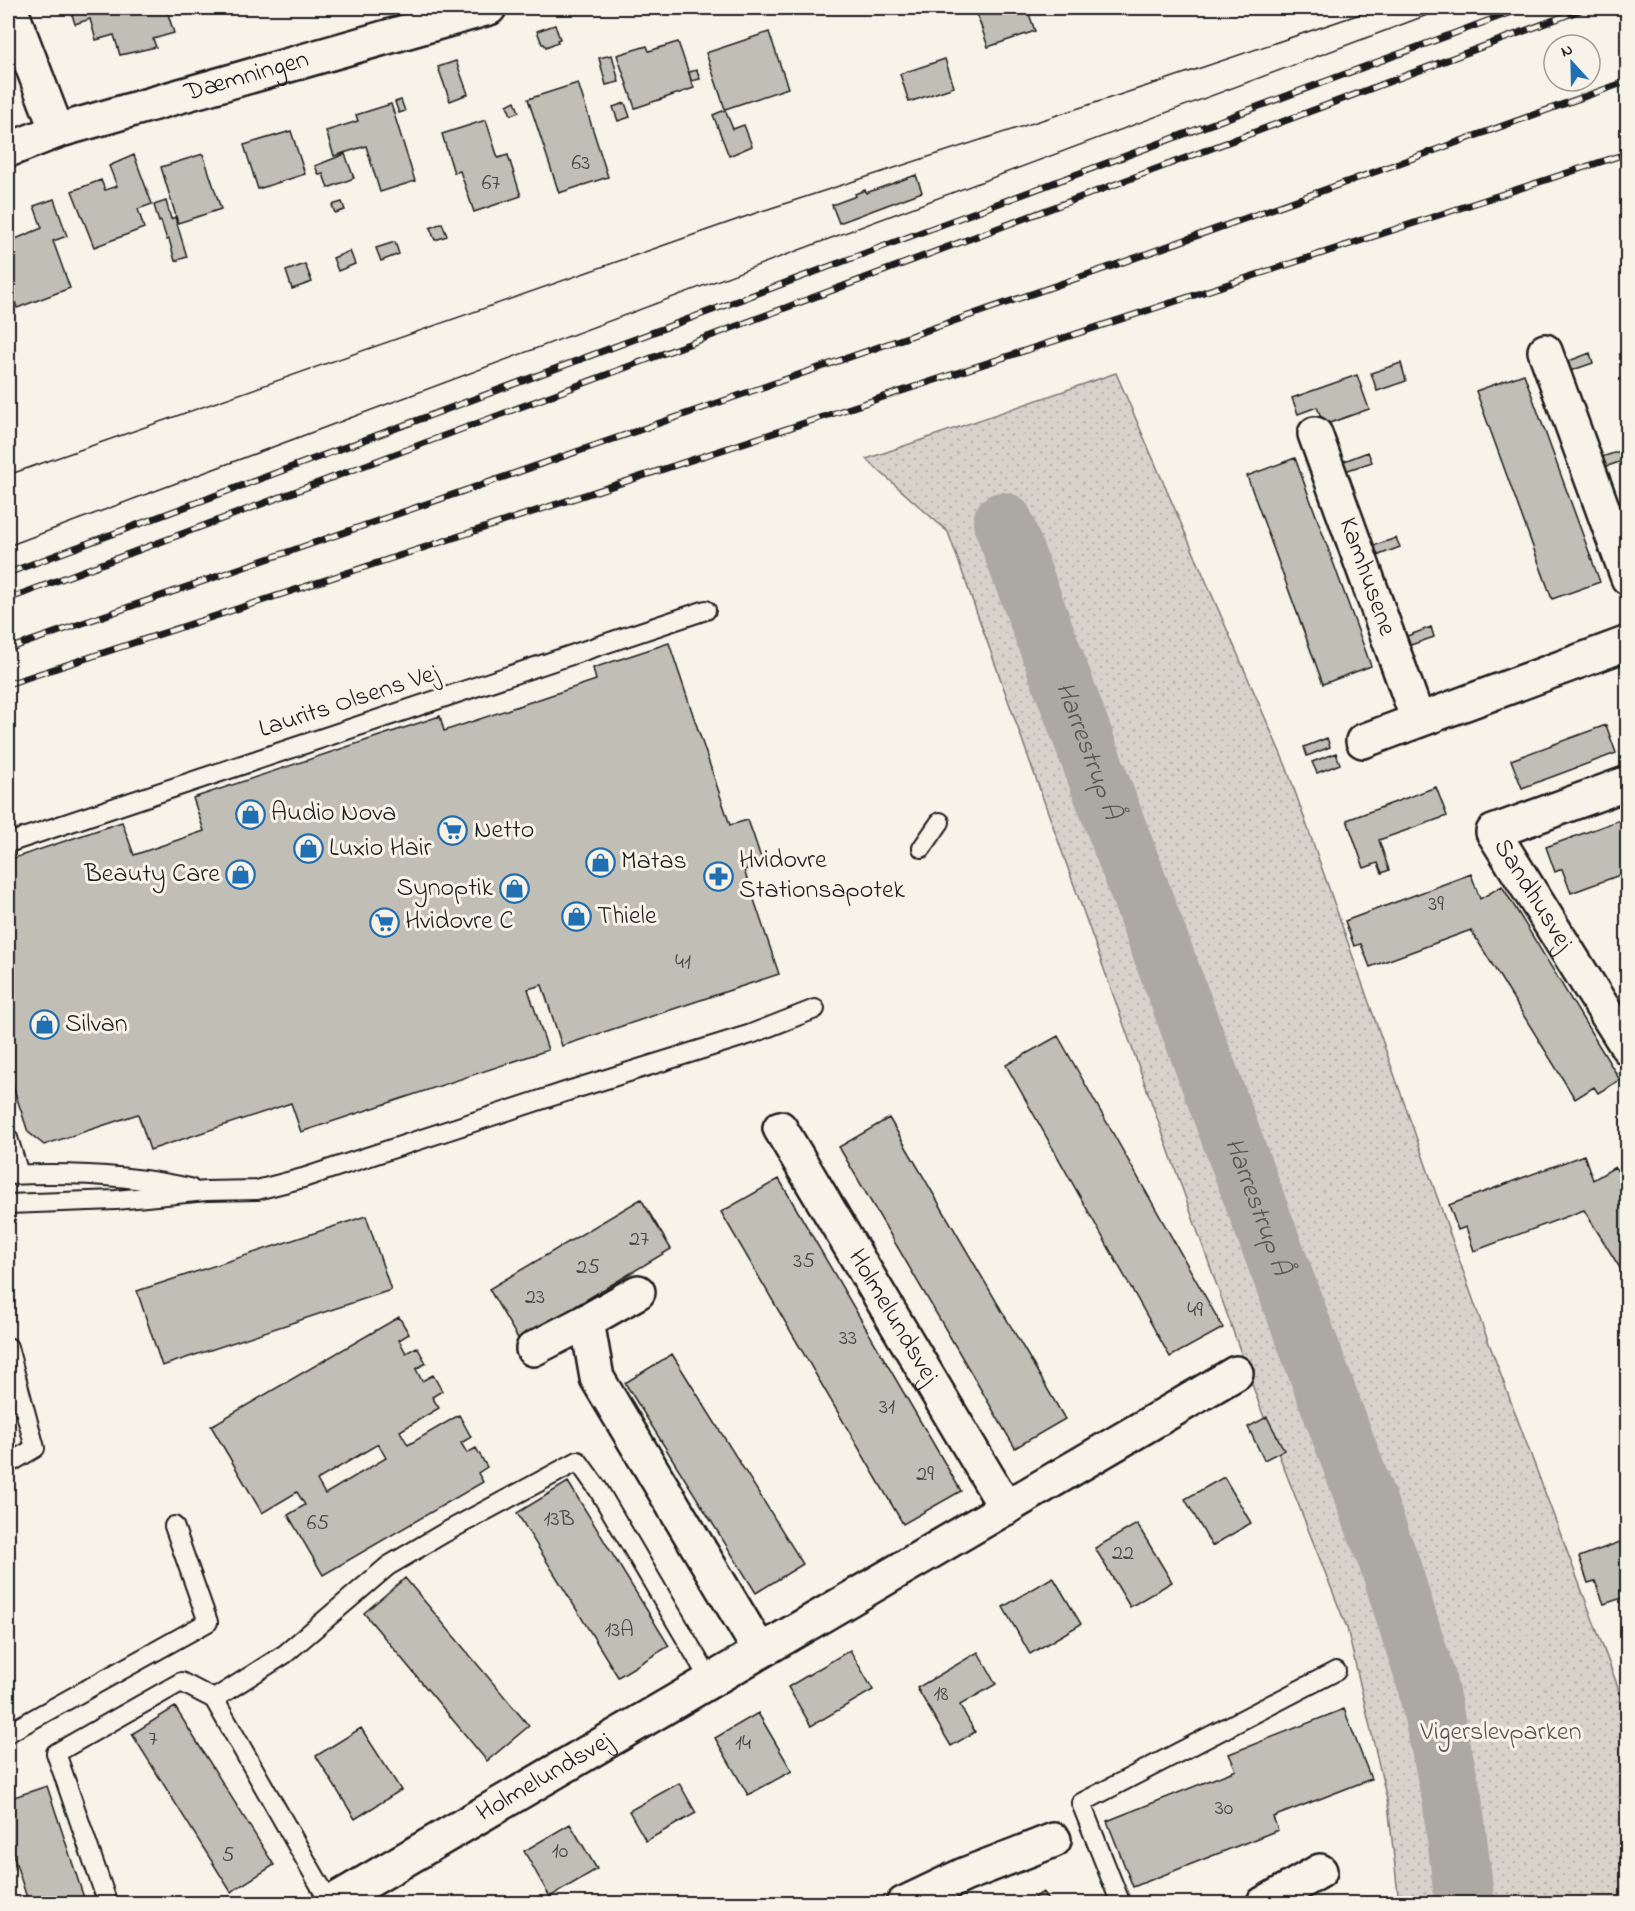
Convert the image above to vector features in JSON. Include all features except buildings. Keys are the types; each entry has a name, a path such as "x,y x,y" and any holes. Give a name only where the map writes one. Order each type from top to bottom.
{"street":[{"path":"10,8 57,131"},
{"name":"Dæmningen","path":"8,150 57,131 489,8"},
{"path":"1545,351 1628,578"},
{"name":"Kamhusene","path":"1314,434 1418,720"},
{"path":"1364,741 1628,643"},
{"name":"Sandhusvej","path":"1628,783 1493,832 1628,1048"},
{"name":"Holmelundsvej","path":"780,1128 1006,1508"},
{"path":"533,1349 638,1292"},
{"path":"587,1321 597,1378 760,1651"},
{"name":"Holmelundsvej","path":"329,1903 1236,1373"},
{"path":"903,1904 964,1875 1054,1840"},
{"path":"1263,1904 1320,1871"}],"lane":[{"name":"Laurits Olsens Vej","path":"8,843 706,610"},
{"path":"922,848 940,822"},
{"path":"8,1204 116,1200 206,1191 256,1190 303,1178 751,1034 815,1009"},
{"path":"8,1138 14,1174 40,1173 152,1179 206,1191"},
{"path":"8,1347 35,1448 8,1464"},
{"path":"214,1699 285,1654 388,1566 578,1461 598,1489 710,1680"},
{"path":"8,1733 208,1622 174,1526"},
{"path":"1122,1904 1081,1803 1336,1671"},
{"path":"108,1904 56,1753 181,1682 214,1699 329,1903"}],"green space":[{"name":"Vigerslevparken","path":"1116,373 1286,766 1481,1322 1627,1711 1627,1903 1399,1903 1388,1804 1347,1628 1262,1412 948,532 866,459"}],"waterway":[{"name":"Harrestrup Å","path":"1003,522 1390,1565 1426,1680 1452,1798 1465,1904"}],"tram line":[{"path":"8,475 756,213 1378,8"},
{"path":"8,546 1446,8"}],"railway":[{"path":"8,573 1522,8"},
{"path":"8,599 1586,8"},
{"path":"8,649 1118,264 1628,81"},
{"path":"8,684 1628,153"}],"place":[{"name":"Audio Nova","path":"250,814"},
{"name":"Netto","path":"453,831"},
{"name":"Luxio Hair","path":"308,849"},
{"name":"Matas","path":"600,862"},
{"name":"Beauty Care","path":"241,875"},
{"name":"Hvidovre Stationsapotek","path":"718,876"},
{"name":"Synoptik","path":"514,889"},
{"name":"Thiele","path":"576,917"},
{"name":"Hvidovre C","path":"384,922"},
{"name":"Silvan","path":"44,1025"}]}
